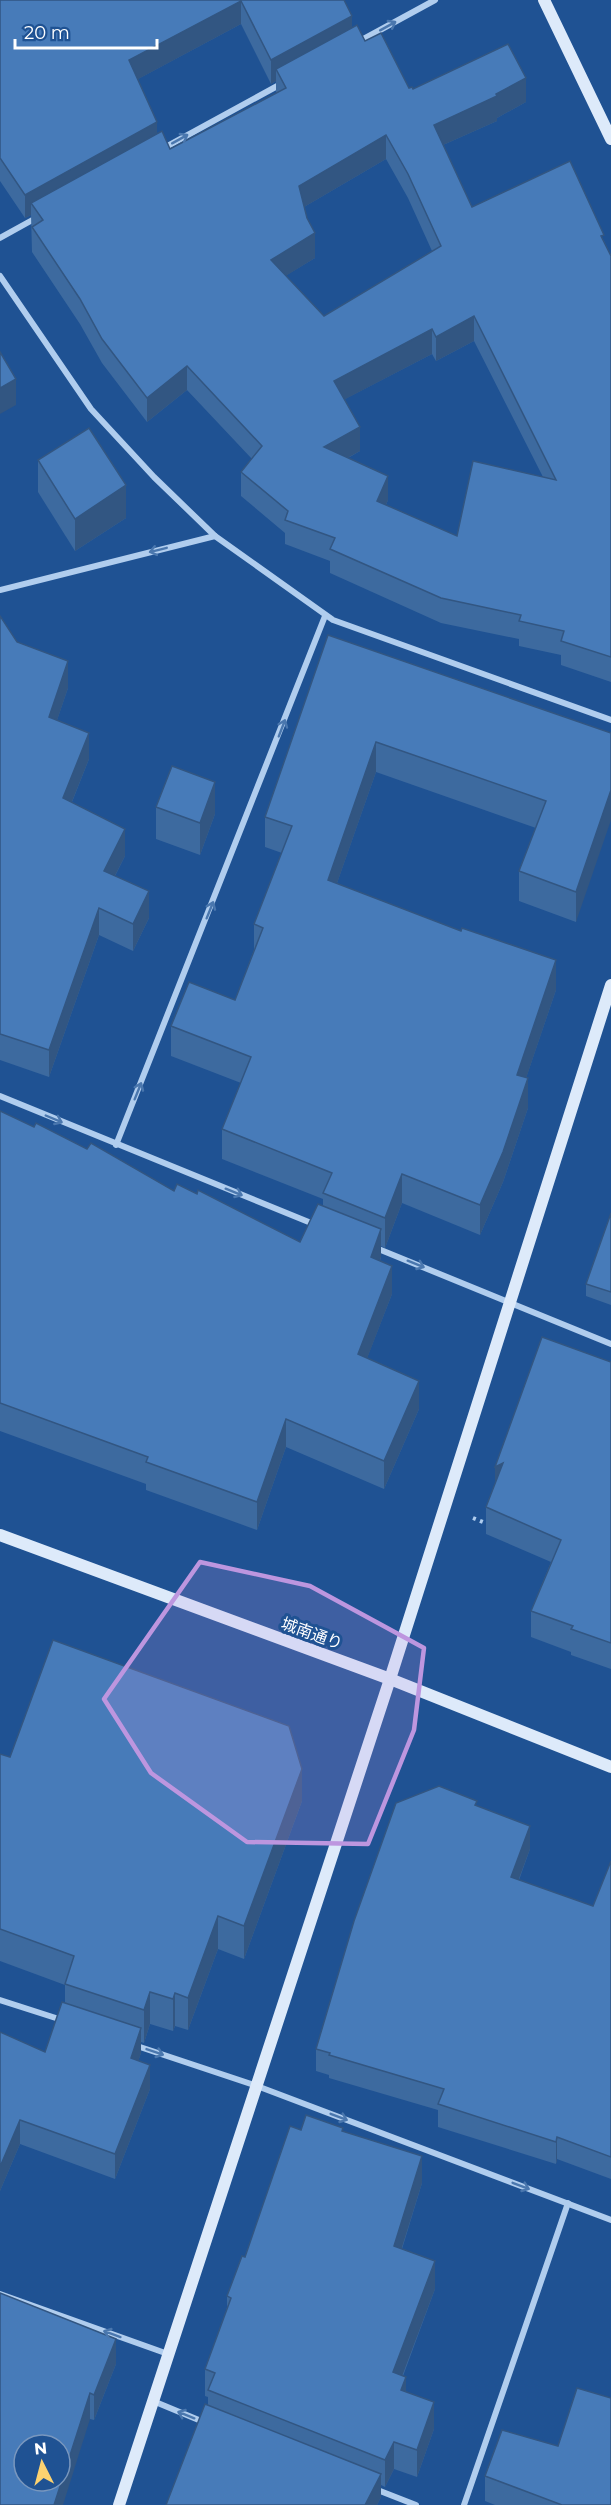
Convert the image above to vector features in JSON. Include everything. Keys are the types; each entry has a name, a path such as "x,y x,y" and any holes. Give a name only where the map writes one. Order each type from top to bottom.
{"street":[{"path":"352,45 435,0"},
{"path":"544,0 611,139"},
{"path":"155,153 290,79"},
{"path":"0,238 41,215"},
{"path":"0,276 91,409 154,477 214,536 333,620 611,720"},
{"path":"0,590 214,536"},
{"path":"117,1145 325,615"},
{"path":"119,2505 390,1679 611,985"},
{"path":"0,1096 326,1228"},
{"path":"370,1246 611,1344"},
{"name":"城南通り","path":"0,1534 390,1679 611,1767"},
{"path":"0,2000 66,2022"},
{"path":"132,2044 257,2086 611,2220"},
{"path":"464,2505 568,2203"},
{"path":"0,2294 168,2354"},
{"path":"153,2402 219,2428"},
{"path":"372,2488 416,2505"}],"path":[{"path":"444,1508 489,1524"}],"highlighted area":[{"path":"200,1562 310,1586 424,1648 414,1730 368,1844 247,1842 151,1773 104,1699"}],"building":[{"path":"0,0 344,0 352,16 271,60 241,1 129,60 157,122 25,195 0,158"},
{"path":"357,25 365,41 381,33 409,88 413,89 508,44 526,78 496,94 497,96 434,125 472,207 570,161 604,235 601,236 611,256 611,657 561,641 564,631 519,621 521,615 441,598 330,549 335,538 285,520 288,511 241,472 262,446 187,366 147,398 102,339 80,299 32,227 43,220 31,203 162,131 170,149 286,88 276,69","holes":["386,135 408,174 441,246 324,316 271,260 315,233 307,218 299,186","474,316 556,480 473,461 457,536 377,501 388,476 324,447 360,427 334,381 432,329 436,337"]},
{"path":"0,352 16,379 0,388"},
{"path":"89,428 126,485 75,519 38,460"},
{"path":"0,616 17,642 68,661 49,717 89,733 63,798 125,829 104,871 149,891 133,924 99,908 49,1050 0,1034"},
{"path":"328,635 611,733 611,790 576,892 519,871 546,801 376,742 328,880 461,931 462,928 556,960 517,1075 528,1078 503,1152 480,1205 402,1174 385,1218 323,1193 332,1173 222,1129 251,1057 171,1026 189,982 235,1000 263,928 254,924 292,826 265,817"},
{"path":"172,766 215,782 200,823 156,807"},
{"path":"0,1111 34,1127 36,1123 87,1149 91,1143 174,1191 177,1184 197,1194 198,1190 300,1242 318,1204 381,1229 371,1257 392,1266 358,1354 419,1381 384,1461 286,1419 257,1502 146,1462 148,1457 0,1403"},
{"path":"611,1213 611,1292 586,1284"},
{"path":"542,1337 611,1362 611,1643 571,1629 573,1626 531,1611 561,1540 486,1507 503,1463 495,1467"},
{"path":"53,1640 289,1726 302,1769 244,1926 218,1916 188,1998 175,1993 173,1999 150,1992 144,2010 65,1984 74,1956 0,1929 0,1754 10,1757"},
{"path":"439,1786 477,1801 475,1805 530,1826 511,1877 593,1906 611,1861 611,2157 557,2137 556,2142 438,2104 444,2089 329,2055 330,2053 316,2049 354,1921 396,1803"},
{"path":"62,2002 141,2028 131,2058 150,2065 115,2154 20,2120 0,2167 0,2032 45,2052"},
{"path":"306,2115 343,2128 342,2131 422,2156 394,2246 435,2261 393,2372 406,2377 401,2390 434,2402 417,2450 394,2442 385,2460 208,2390 215,2373 205,2369 231,2298 227,2296 242,2256 245,2257 290,2126 301,2130"},
{"path":"0,2293 116,2339 94,2395 90,2393 72,2449 72,2433 12,2433 12,2493 58,2493 54,2505 0,2505"},
{"path":"577,2388 611,2398 611,2505 562,2505 485,2476 502,2430 558,2446"},
{"path":"205,2404 381,2474 365,2505 166,2505"}]}
